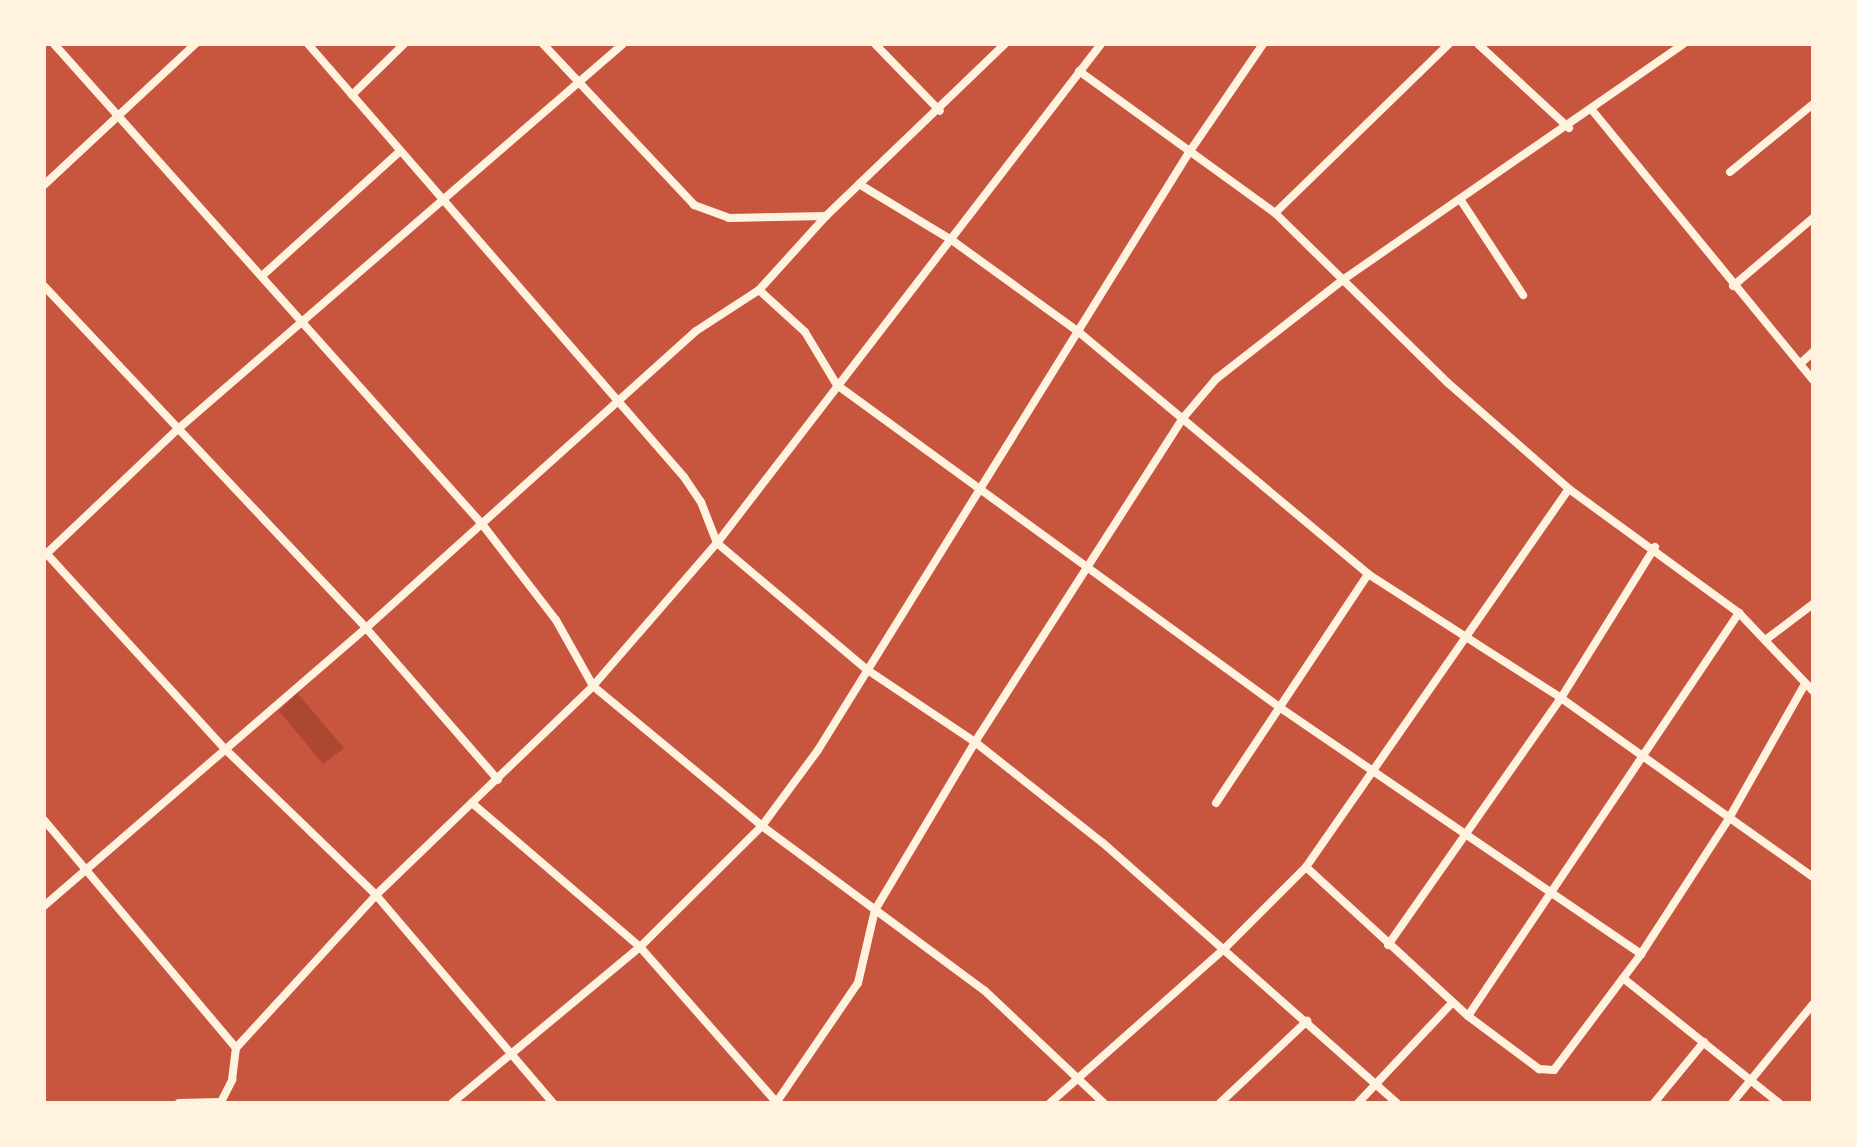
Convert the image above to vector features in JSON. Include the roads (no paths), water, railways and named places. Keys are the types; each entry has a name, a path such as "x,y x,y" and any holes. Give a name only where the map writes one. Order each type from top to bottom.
{"street":[{"path":"54,44 115,116 305,320 482,524 556,620 593,686 762,826 985,991 1104,1103"},
{"path":"44,185 195,44"},
{"path":"308,44 684,477 705,511 717,543 866,669 975,742 1103,843 1397,1103"},
{"path":"352,95 404,44"},
{"path":"543,44 684,196 712,216 826,216"},
{"path":"553,1103 515,1053 376,895 225,749 45,554 178,429 440,199 580,84 623,44"},
{"path":"875,44 940,111"},
{"path":"44,906 366,628 711,319 759,290 826,216 940,111 1005,44"},
{"path":"179,1103 221,1103 232,1080 236,1048 376,895 593,686 717,543 837,385 953,241 1100,44"},
{"path":"452,1103 640,947 762,826 818,750 977,490 1080,333 1188,154 1263,44"},
{"path":"1275,213 1449,44"},
{"path":"1478,44 1492,47 1569,128"},
{"path":"472,803 640,947 777,1103 858,983 875,910 975,742 1183,418 1248,350 1344,279 1569,128 1683,44"},
{"path":"1079,71 1188,154 1275,213 1448,383 1569,489 1655,547 1739,613 1768,638 1809,688 1641,954 1566,1061 1547,1073 1452,1003 1306,867"},
{"path":"1730,172 1813,104"},
{"path":"1592,110 1813,380"},
{"path":"263,275 400,151"},
{"path":"859,184 953,241 1080,333 1368,574 1561,698 1728,820 1812,873"},
{"path":"1460,199 1523,295"},
{"path":"1733,286 1813,218"},
{"path":"44,286 366,628 498,780"},
{"path":"759,290 805,332 837,385 977,490 1282,709 1641,954"},
{"path":"1800,364 1813,352"},
{"path":"1050,1103 1224,949 1306,867 1469,637 1569,489"},
{"path":"1388,945 1468,837 1561,698 1655,547"},
{"path":"1216,803 1282,709 1368,574"},
{"path":"1768,638 1813,604"},
{"path":"1468,1016 1547,892 1646,758 1739,613"},
{"path":"44,820 89,869 236,1048"},
{"path":"1623,978 1779,1103"},
{"path":"1358,1103 1452,1003"},
{"path":"1732,1103 1813,1004"},
{"path":"1220,1103 1307,1021"},
{"path":"1654,1103 1704,1042"}]}
